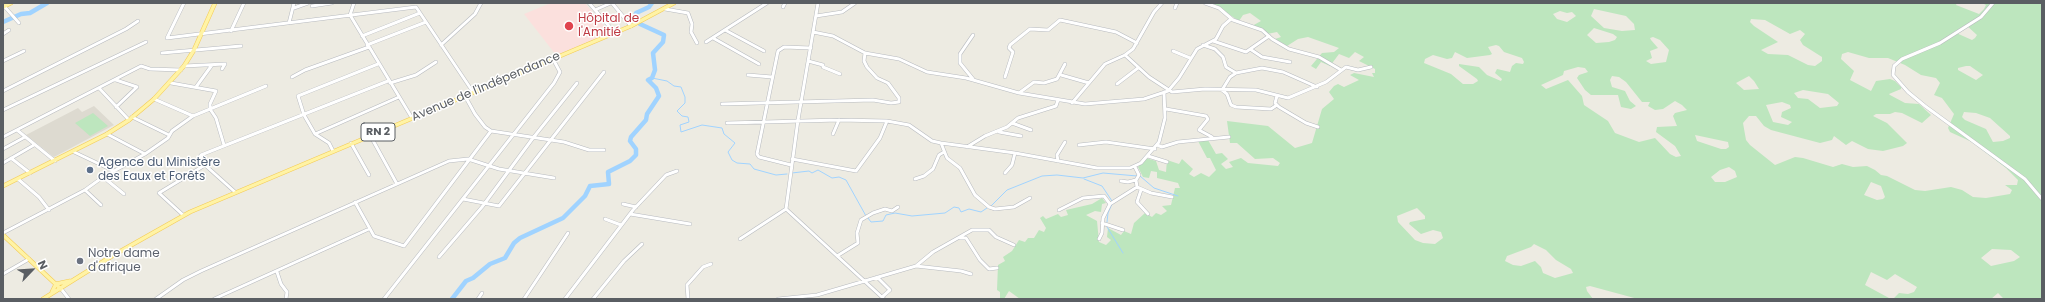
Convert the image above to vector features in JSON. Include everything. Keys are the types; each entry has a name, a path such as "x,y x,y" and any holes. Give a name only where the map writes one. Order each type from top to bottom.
{"main road":[{"path":"3,6 11,3"},
{"path":"3,186 74,152 107,134 131,118 154,99 184,66 194,50 215,3"},
{"name":"Avenue de l'Indépendance","path":"47,299 73,281 183,215 615,33 642,21 674,3"},
{"path":"3,234 61,289"},
{"name":"Avenue de l'Indépendance","path":"43,299 123,251"},
{"path":"56,284 73,281"},
{"path":"50,295 56,284"}],"street":[{"path":"184,3 167,38 416,7"},
{"path":"232,31 244,3"},
{"path":"289,23 294,8 294,3"},
{"path":"294,8 308,3"},
{"path":"312,6 332,3"},
{"path":"354,3 350,15 378,64 412,118"},
{"path":"416,3 416,7 473,92"},
{"path":"441,45 475,14 481,3"},
{"path":"589,3 615,33"},
{"path":"595,10 611,3 631,26"},
{"path":"706,42 768,3"},
{"path":"783,7 785,3"},
{"path":"786,209 791,165 818,3"},
{"path":"816,16 838,14 855,3"},
{"path":"1072,103 1088,82 1105,64 1125,55 1133,49 1154,12 1162,3"},
{"path":"1175,8 1177,3"},
{"path":"1205,3 1218,8 1231,18 1262,30 1289,49 1305,52 1341,70"},
{"path":"1993,3 1981,17 1943,41 1898,62 1894,66 1893,75 1908,92 1925,106 2025,179 2042,199"},
{"path":"3,6 19,23"},
{"path":"665,9 684,11 688,13 692,24 691,32 697,43"},
{"path":"362,36 420,13"},
{"path":"1168,91 1179,78 1190,58 1203,45 1213,41 1231,18"},
{"path":"1005,77 1013,52 1009,48 1010,45 1030,29 1048,30 1060,20 1116,32 1137,43"},
{"path":"3,91 126,29 138,21"},
{"path":"292,77 305,70 426,22"},
{"path":"3,34 9,30"},
{"path":"725,30 764,51"},
{"path":"813,32 832,36 865,53 899,59 927,72 973,80 1019,93 1085,104 1139,100 1168,91 1174,92 1205,89 1256,90 1289,98 1317,87 1346,67 1358,70 1371,67"},
{"path":"973,36 960,54 960,63 973,80"},
{"path":"1213,41 1243,52 1269,36"},
{"path":"713,38 759,64"},
{"path":"3,110 146,42"},
{"path":"1203,45 1215,49 1222,57 1226,67 1236,73"},
{"path":"162,53 241,46"},
{"path":"791,165 758,155 766,102 780,49 810,48"},
{"path":"1250,49 1262,57 1290,62"},
{"path":"1173,51 1190,58"},
{"path":"3,61 24,52"},
{"path":"722,104 766,102 899,102 899,98 888,82 877,78 867,67 864,61 865,53"},
{"path":"1125,55 1138,68 1168,91"},
{"path":"384,299 560,74 560,70 553,59"},
{"path":"808,61 823,65 824,68 840,74"},
{"path":"235,192 205,165 200,157 201,155 389,82 416,75 436,62"},
{"path":"184,66 225,64 222,69"},
{"path":"332,151 327,141 315,134 304,114 298,98 301,94 378,64"},
{"path":"1019,93 1034,82 1047,83 1057,79 1065,64"},
{"path":"196,87 212,65"},
{"path":"3,137 143,66 150,70 181,70"},
{"path":"1117,84 1138,68"},
{"path":"1222,90 1236,73 1250,70 1271,69 1283,72 1317,87"},
{"path":"463,199 499,206 512,192 604,72"},
{"path":"1060,74 1088,82"},
{"path":"748,75 772,77"},
{"path":"116,80 137,86 116,107"},
{"path":"170,83 216,91 210,104 210,109 216,118 224,145"},
{"path":"439,257 484,204 508,170 577,83"},
{"path":"3,234 85,190 103,177 145,154 168,138 172,131 193,116 266,86"},
{"path":"99,88 116,107 131,118 169,135"},
{"path":"1222,90 1227,94 1233,106 1262,110 1273,108 1277,105"},
{"path":"727,123 763,123 798,120 887,121 909,125 932,141 941,143 1015,153 1097,168 1135,167 1155,149 1157,145 1164,126 1166,109 1164,92"},
{"path":"465,96 482,123 491,131 573,144 589,150 604,150"},
{"path":"1277,96 1275,101 1277,105 1306,123 1318,127"},
{"path":"315,134 399,97"},
{"path":"154,99 193,116"},
{"path":"967,147 985,136 998,131 1022,116 1056,106 1058,100"},
{"path":"1166,109 1206,116 1208,119 1199,130 1212,137"},
{"path":"833,134 839,120"},
{"path":"792,159 856,170 880,138 887,121"},
{"path":"1012,123 1031,130"},
{"path":"17,130 55,161"},
{"path":"356,202 369,230 374,236 382,240 404,246 468,159 491,131"},
{"path":"998,131 1021,136"},
{"path":"107,134 145,154"},
{"path":"370,135 397,184"},
{"path":"3,149 25,137"},
{"path":"1157,145 1162,147 1178,142 1212,137 1228,137"},
{"path":"1058,161 1057,155 1065,142"},
{"path":"1079,145 1106,142 1155,149"},
{"path":"351,143 369,175"},
{"path":"941,143 947,158 960,168 975,195 992,209 1014,207 1030,198"},
{"path":"3,163 34,145"},
{"path":"74,152 114,171"},
{"path":"915,179 924,176 933,169 939,156 944,152"},
{"path":"1005,173 1012,166 1015,153"},
{"path":"1148,156 1167,162"},
{"path":"12,158 30,173"},
{"path":"156,299 183,280 449,161 468,159 488,166 554,178"},
{"path":"183,215 159,193 205,165"},
{"path":"1135,167 1139,175 1136,180 1137,187 1141,190 1172,197"},
{"path":"564,299 620,225 666,175 677,171"},
{"path":"103,177 124,194"},
{"path":"18,179 39,197 49,210"},
{"path":"1121,181 1128,182 1136,180"},
{"path":"1099,239 1102,233 1102,223 1110,204 1137,187"},
{"path":"85,190 101,205"},
{"path":"1141,190 1137,202 1148,214"},
{"path":"1059,210 1064,209 1083,198 1104,196 1110,204"},
{"path":"623,204 636,207"},
{"path":"837,256 858,244 856,233 861,220 873,213 885,209 892,211 898,207"},
{"path":"740,239 786,209"},
{"path":"786,209 883,298 890,290 877,276"},
{"path":"630,214 690,224"},
{"path":"605,219 620,225"},
{"path":"1102,223 1112,225 1123,230"},
{"path":"214,299 369,230"},
{"path":"916,266 933,252 972,230 989,230 996,237 1014,245"},
{"path":"524,299 568,233"},
{"path":"3,241 7,238"},
{"path":"960,238 966,238 980,260 988,269 992,270 997,268"},
{"path":"593,299 624,261 642,244"},
{"path":"3,274 29,259"},
{"path":"688,299 687,284 703,267 711,264"},
{"path":"778,299 817,295 877,276 916,266 961,271 971,274"},
{"path":"276,272 281,284 285,286 287,292 286,299"},
{"path":"61,289 69,299"},
{"path":"478,299 482,293"}],"shaded area":[{"name":"Hôpital de l'Amitié","path":"551,3 585,3 610,33 556,55 524,14"},
{"path":"94,106 114,125 54,157 26,135 78,108 82,112"}],"green space":[{"path":"1212,3 1957,3 1956,5 1979,14 1986,5 1982,3 2042,3 2042,299 2004,299 1998,293 1991,299 1893,299 1638,299 1590,286 1586,287 1593,299 1020,299 1009,291 1004,299 1000,298 1000,292 997,290 998,265 1005,261 1003,257 1012,251 1019,240 1025,242 1028,238 1034,238 1039,230 1044,232 1046,228 1040,218 1043,216 1046,219 1058,214 1061,217 1068,215 1066,210 1092,204 1102,198 1106,203 1102,204 1101,212 1095,211 1086,215 1097,221 1099,242 1106,245 1111,240 1107,237 1108,228 1121,235 1124,231 1131,234 1134,223 1145,213 1152,217 1156,213 1161,215 1167,211 1162,206 1171,205 1175,188 1180,188 1178,183 1157,178 1157,172 1151,171 1149,178 1143,177 1138,167 1146,158 1156,161 1159,170 1166,172 1167,160 1179,164 1182,159 1193,169 1189,174 1194,177 1201,173 1209,177 1216,170 1210,158 1207,158 1198,141 1208,140 1216,154 1222,153 1228,159 1221,164 1226,169 1233,167 1229,162 1241,158 1248,163 1278,166 1280,163 1273,158 1255,159 1237,143 1230,143 1227,121 1268,126 1295,148 1312,143 1322,109 1334,99 1329,92 1334,86 1338,84 1344,87 1359,80 1350,75 1354,73 1374,77 1372,73 1375,73 1375,69 1359,61 1364,57 1355,52 1349,58 1339,54 1330,66 1321,62 1316,69 1311,66 1322,53 1334,52 1339,48 1308,37 1298,39 1287,46 1275,39 1281,37 1277,32 1267,34 1252,26 1261,21 1250,13 1243,15 1239,21","holes":["1594,9 1626,16 1634,24 1635,30 1622,31 1604,28 1591,16","1560,11 1567,13 1572,12 1576,16 1567,22 1557,19 1553,14","1751,19 1765,20 1790,34 1800,30 1805,34 1800,40 1803,45 1822,57 1822,61 1815,66 1808,65 1788,55 1768,54 1761,50 1778,42 1754,26 1750,22","1966,25 1977,35 1972,40 1954,32","1594,28 1613,34 1617,37 1615,40 1596,43 1587,35","1653,37 1660,40 1669,50 1666,62 1651,64 1646,61 1652,58 1650,51 1658,48 1650,38","1496,45 1499,46 1504,52 1522,58 1524,62 1523,64 1516,63 1512,66 1510,72 1497,69 1495,73 1502,79 1501,81 1487,75 1479,67 1459,64 1459,66 1477,79 1478,81 1473,84 1463,84 1451,74 1424,63 1425,59 1433,55 1447,59 1452,58 1455,52 1467,58 1490,55 1492,54 1488,47","1848,52 1869,58 1888,58 1905,65 1921,75 1936,78 1940,83 1934,95 1942,98 1954,114 1948,128 1950,132 1972,142 2006,168 2018,180 2017,185 2005,185 2012,190 2010,194 1986,198 1973,197 1962,190 1951,187 1925,191 1915,190 1887,176 1881,175 1867,166 1853,167 1842,164 1833,167 1795,157 1775,165 1746,140 1743,123 1749,116 1756,116 1764,126 1771,130 1820,143 1832,140 1834,136 1846,145 1852,141 1868,149 1883,151 1903,146 1907,143 1887,123 1873,116 1876,114 1890,114 1895,112 1902,113 1922,123 1931,115 1919,104 1905,103 1890,95 1889,94 1901,89 1895,81 1890,79 1876,81 1871,91 1850,80 1854,71 1841,59 1842,54","1970,66 1983,75 1976,80 1958,70 1958,68","1578,67 1585,68 1588,72 1579,75 1577,78 1585,90 1591,95 1618,95 1621,107 1631,109 1636,106 1630,101 1625,91 1612,87 1610,80 1612,76 1619,77 1626,82 1642,102 1650,102 1648,106 1655,110 1663,109 1675,101 1687,110 1675,113 1673,116 1677,126 1657,127 1656,132 1675,146 1681,156 1676,157 1670,154 1655,138 1639,142 1615,133 1608,121 1584,105 1582,96 1568,80 1546,89 1541,85 1563,75 1564,71","1749,76 1759,89 1744,90 1736,83","1803,90 1828,94 1839,103 1837,106 1820,108 1808,99 1798,98 1794,93","1782,102 1790,105 1791,108 1782,112 1781,117 1792,122 1788,125 1773,122 1766,105","1964,112 1976,113 1990,118 2010,136 2010,138 2003,141 1993,142 1986,129 1965,120 1962,117","1695,135 1728,142 1729,147 1726,149 1721,149 1697,141","1729,167 1735,171 1737,177 1725,182 1715,182 1711,177 1720,170","1871,182 1881,186 1885,197 1877,200 1864,195","1417,208 1425,216 1425,219 1410,222 1409,224 1421,234 1433,230 1441,232 1443,238 1435,244 1423,243 1415,240 1398,222 1397,216","1534,244 1546,250 1556,260 1571,269 1573,273 1555,278 1543,273 1541,267 1535,261 1521,266 1513,265 1505,261 1507,256 1531,247","1992,249 2011,250 2020,257 2014,261 1991,266 1981,258","1871,272 1887,280 1895,274 1917,287 1914,292 1908,294 1899,293 1893,299 1865,285"]},
{"path":"93,113 108,126 90,136 75,123"}],"waterway":[{"path":"3,22 21,14 30,13 47,3"},
{"path":"452,299 466,281 473,278 490,264 505,258 514,243 520,238 563,218 585,196 590,186 609,184 608,172 630,161 636,155 636,149 630,141 631,137 646,120 647,114 659,96 656,88 648,80 652,78 655,70 653,53 663,42 664,35 640,24 635,18 636,13 649,7 652,3"},
{"path":"652,78 667,81 674,86 681,87 685,97 685,103 677,111 682,116 688,117 689,122 680,125 681,132 702,125 722,128 724,134 735,143 728,152 732,160 737,163 750,164 754,169 776,175 787,174"},
{"path":"792,173 809,171 812,173 818,170 832,178 839,177 846,180 866,216"},
{"path":"990,207 1007,190 1042,176 1057,175 1083,178 1103,173 1137,176"},
{"path":"1140,176 1154,188 1178,196"},
{"path":"1084,179 1102,186 1112,201"},
{"path":"1107,222 1108,213 1112,204"},
{"path":"868,218 871,222 883,221 886,215 895,213 912,216 945,213 954,207 959,208 961,212 969,209 981,212 987,208"},
{"path":"1107,227 1123,253"}],"place":[{"name":"Hôpital de l'Amitié","path":"569,26"},
{"name":"Agence du Ministère des Eaux et Forêts","path":"90,170"},
{"name":"Notre dame d'afrique","path":"80,261"}]}
